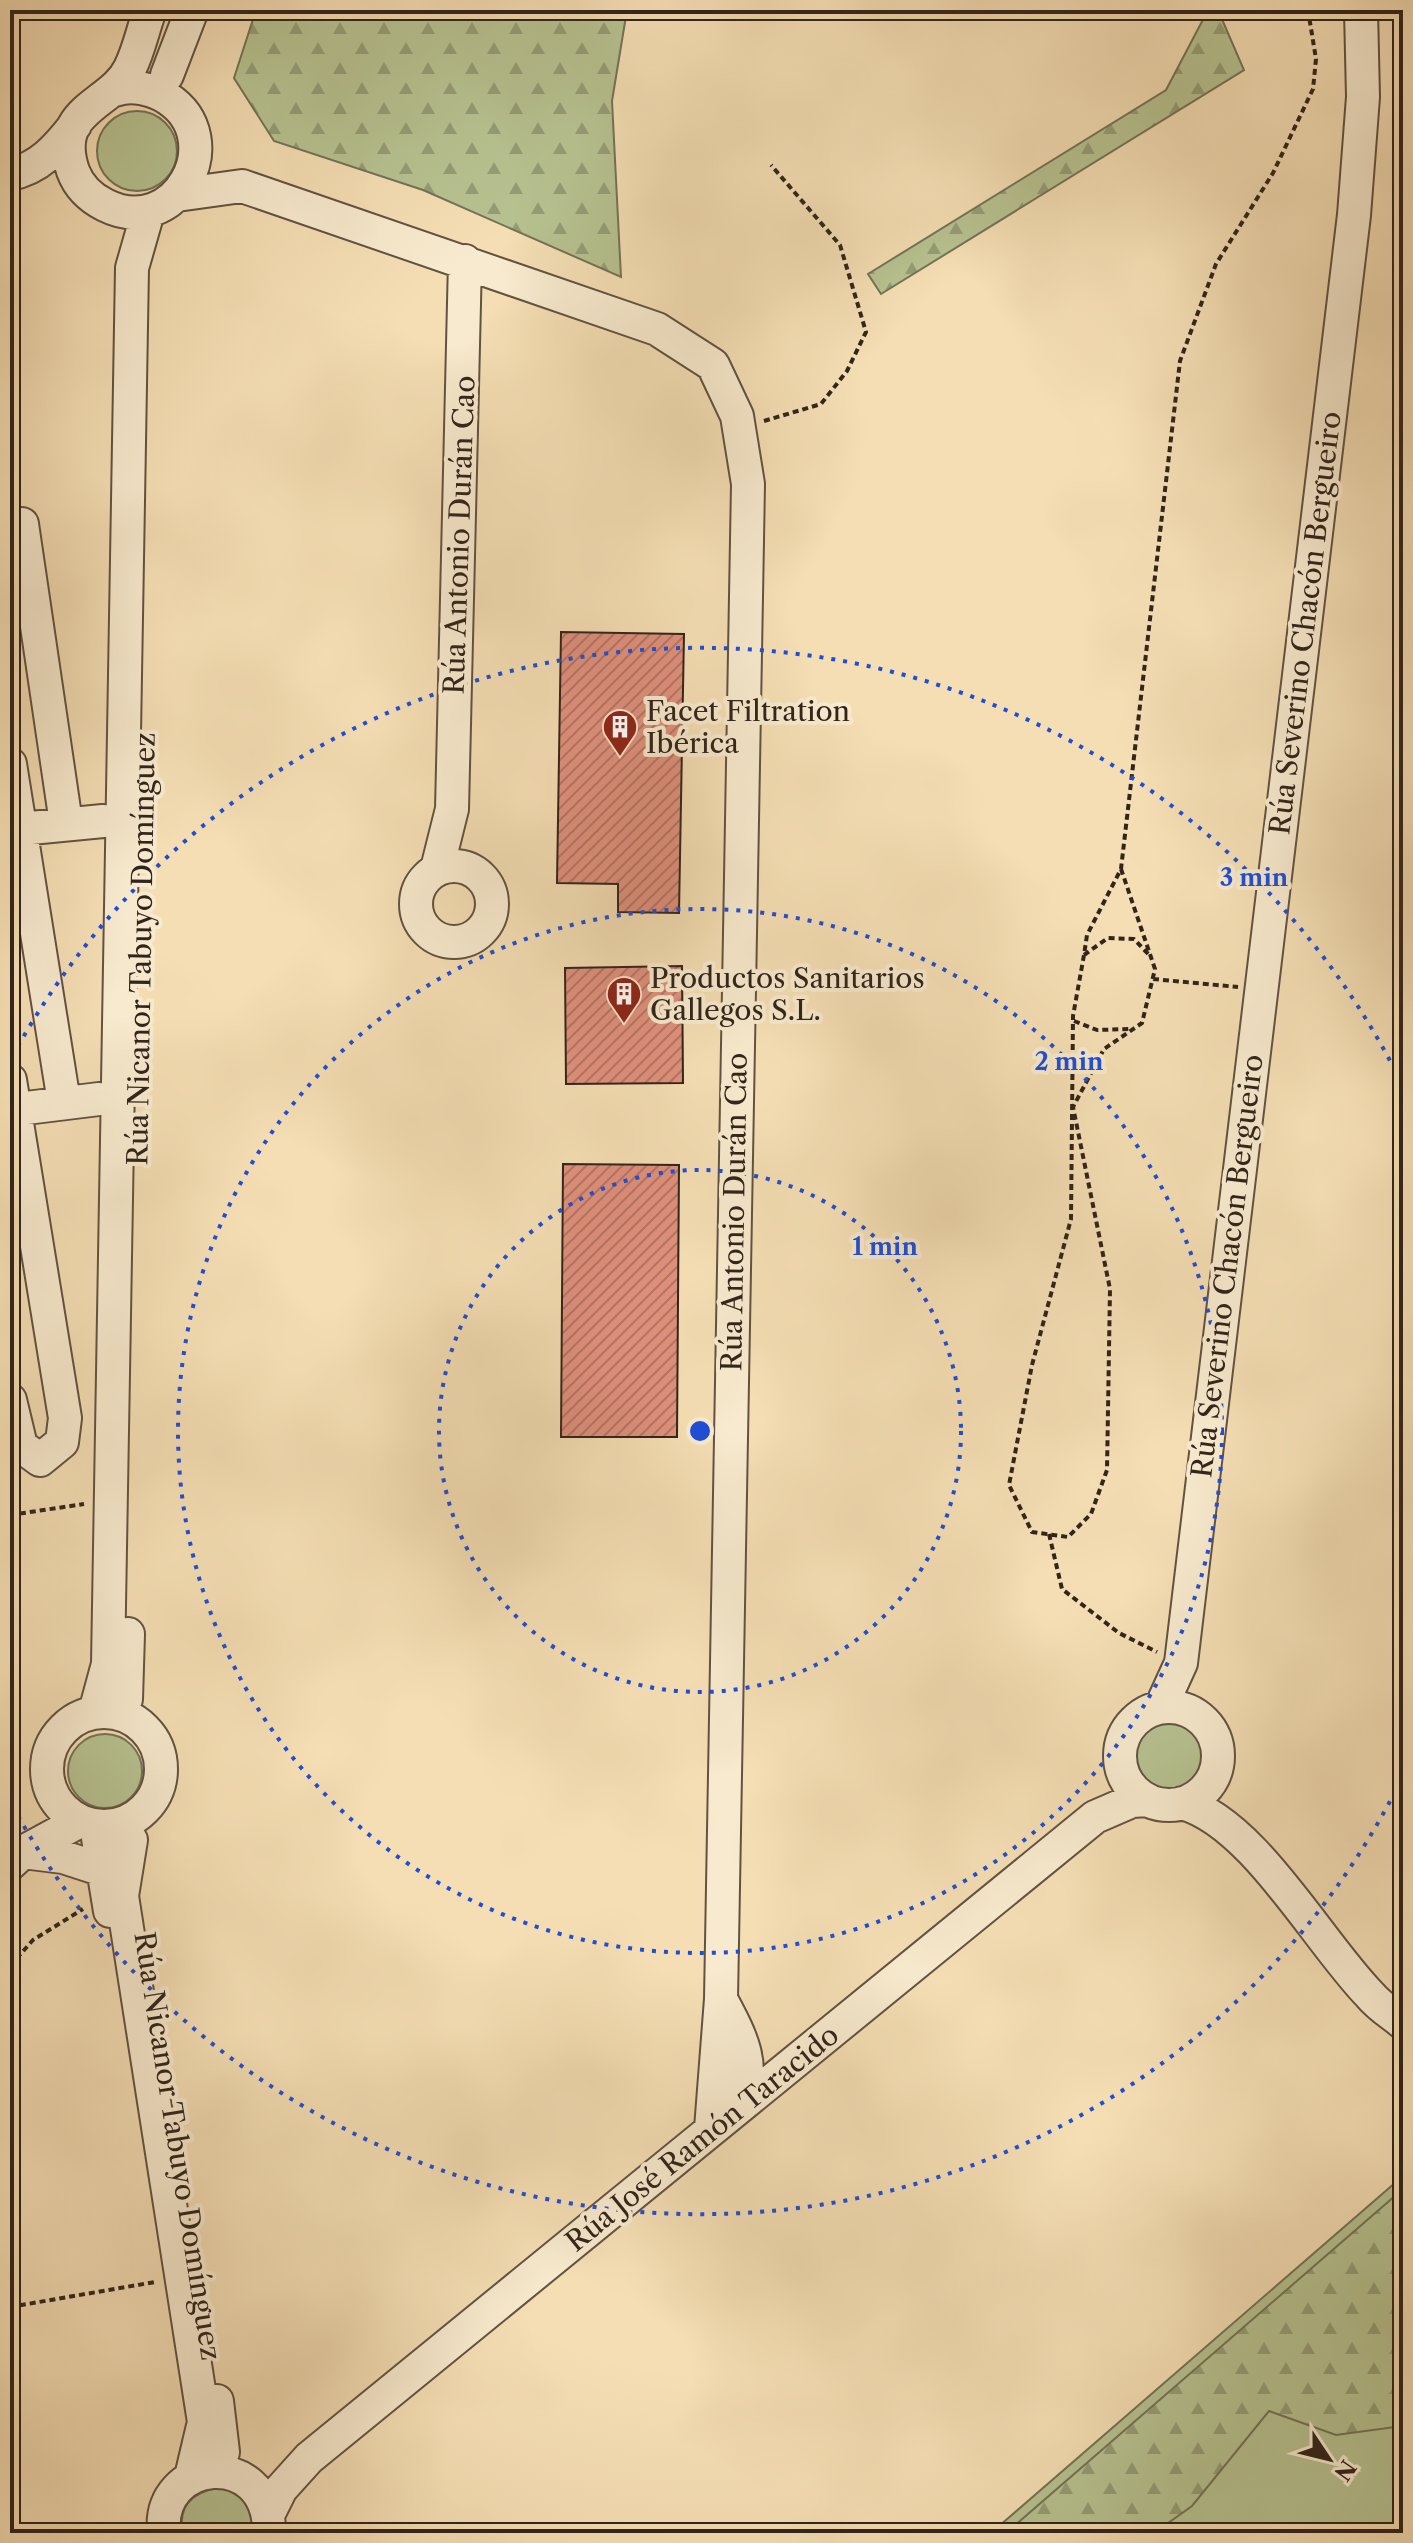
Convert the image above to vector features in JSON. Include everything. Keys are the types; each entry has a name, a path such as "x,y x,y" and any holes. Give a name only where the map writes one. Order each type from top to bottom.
{"street":[{"path":"119,89 130,68 150,10"},
{"path":"14,173 63,182 108,214 165,203 193,169 195,143 166,74 170,10"},
{"path":"119,89 151,90 166,74 192,10"},
{"name":"Rúa Severino Chacón Bergueiro","path":"1161,1707 1181,1663 1354,215 1363,97 1361,10"},
{"path":"14,173 58,148 95,100 138,78 166,74"},
{"path":"75,125 70,145 71,165 108,214"},
{"name":"Rúa Antonio Durán Cao","path":"195,143 242,186 657,329 713,365 737,416 748,484 721,1999 740,2104"},
{"name":"Rúa Antonio Durán Cao","path":"165,203 242,186"},
{"name":"Rúa Nicanor Tabuyo Domínguez","path":"132,268 165,203"},
{"name":"Rúa Nicanor Tabuyo Domínguez","path":"134,1712 153,269 165,203"},
{"name":"Rúa Nicanor Tabuyo Domínguez","path":"87,1715 108,1664 132,268 108,214"},
{"name":"Rúa Nicanor Tabuyo Domínguez","path":"87,1715 114,280 108,214"},
{"name":"Rúa Antonio Durán Cao","path":"452,809 465,261"},
{"path":"10,526 22,524 66,823"},
{"path":"10,764 15,829 64,1102"},
{"path":"437,869 452,809"},
{"path":"452,809 476,872 490,892 490,918 476,936 464,942 446,942 430,935 418,921 415,907 421,883 437,869 460,865 476,872"},
{"path":"15,829 103,821"},
{"path":"10,1400 21,1446 40,1460 62,1442 65,1418 12,1100 64,1102 99,1099"},
{"name":"Rúa Severino Chacón Bergueiro","path":"1181,1663 1196,1715"},
{"name":"Rúa Nicanor Tabuyo Domínguez","path":"108,1664 134,1712"},
{"path":"1230,1829 1207,1813 1182,1803 1159,1804 1148,1800 1127,1781 1120,1752 1129,1729 1146,1713 1161,1707 1185,1710 1196,1715 1215,1738 1218,1753 1211,1781 1212,1792 1230,1829 1371,1997 1403,2023"},
{"path":"16,1858 43,1811 49,1786 48,1754 66,1726 87,1715 127,1717 134,1712 158,1752 160,1776 152,1799 129,1830 88,1824 61,1807 49,1786"},
{"name":"Rúa José Ramón Taracido","path":"1095,1817 1122,1768"},
{"path":"1182,1803 1203,1791 1211,1781"},
{"name":"Rúa José Ramón Taracido","path":"269,2523 281,2489 309,2458 1095,1817 1132,1801 1148,1800"},
{"path":"16,1858 88,1824"},
{"name":"Rúa Nicanor Tabuyo Domínguez","path":"88,1824 111,1889 204,2422 219,2469"},
{"name":"Rúa Nicanor Tabuyo Domínguez","path":"129,1830 111,1889 162,2281 219,2469"},
{"name":"Rúa Nicanor Tabuyo Domínguez","path":"129,1830 219,2469"},
{"path":"16,1858 63,1857 111,1889"},
{"path":"730,2043 801,2056"},
{"name":"Rúa Antonio Durán Cao","path":"711,2129 730,2043"},
{"name":"Rúa José Ramón Taracido","path":"219,2469 309,2458"},
{"path":"164,2533 168,2501 219,2469 261,2495 269,2523"}],"path":[{"path":"1121,869 1152,958 1153,979 1142,1023 1104,1049 1073,1107 1110,1289 1107,1470 1091,1514 1068,1537 1032,1532 1009,1485 1032,1365 1071,1219 1073,1021 1087,935 1121,869 1180,361 1216,264 1273,173 1313,89 1316,59 1308,10"},
{"path":"739,429 821,404 847,371 866,332 840,245 771,165"},
{"path":"1084,955 1108,938 1134,939 1152,958"},
{"path":"1153,979 1260,989"},
{"path":"1073,1021 1097,1030 1134,1029"},
{"path":"10,1515 91,1503"},
{"path":"1049,1534 1062,1589 1119,1633 1181,1663"},
{"path":"10,1966 33,1940 111,1889"},
{"path":"10,2307 162,2281"}],"green space":[{"path":"256,10 627,10 612,101 621,277 423,190 274,141 234,78"},
{"path":"1208,10 1218,10 1244,70 881,294 868,274 1166,90"},
{"path":"137,111 152,114 165,123 174,136 177,151 174,166 165,179 152,188 137,191 122,188 109,179 100,166 97,151 100,136 109,123 122,114"},
{"path":"1161,1718 1175,1718 1189,1724 1199,1734 1205,1755 1199,1776 1189,1786 1175,1792 1161,1792 1147,1786 1137,1776 1131,1762 1131,1748 1137,1734 1147,1724"},
{"path":"98,1734 112,1734 126,1740 136,1750 142,1771 140,1785 126,1802 112,1808 98,1808 84,1802 74,1792 68,1778 68,1764 74,1750 84,1740"},
{"path":"1403,2176 1403,2533 991,2533"},
{"path":"1403,2189 1403,2426 1336,2435 1269,2411 1192,2506 1154,2533 1006,2533"},
{"path":"229,2487 249,2500 254,2533 183,2533 183,2512 193,2498 209,2490"}],"building":[{"name":"Facet Filtration Ibérica","path":"561,632 684,634 679,913 618,912 618,884 557,883"},
{"name":"Productos Sanitarios Gallegos S.L.","path":"682,966 683,1083 566,1084 565,968"},
{"path":"563,1164 679,1165 677,1437 561,1437"}],"place":[{"name":"Facet Filtration Ibérica","path":"620,758"},
{"name":"Productos Sanitarios Gallegos S.L.","path":"624,1025"}]}
